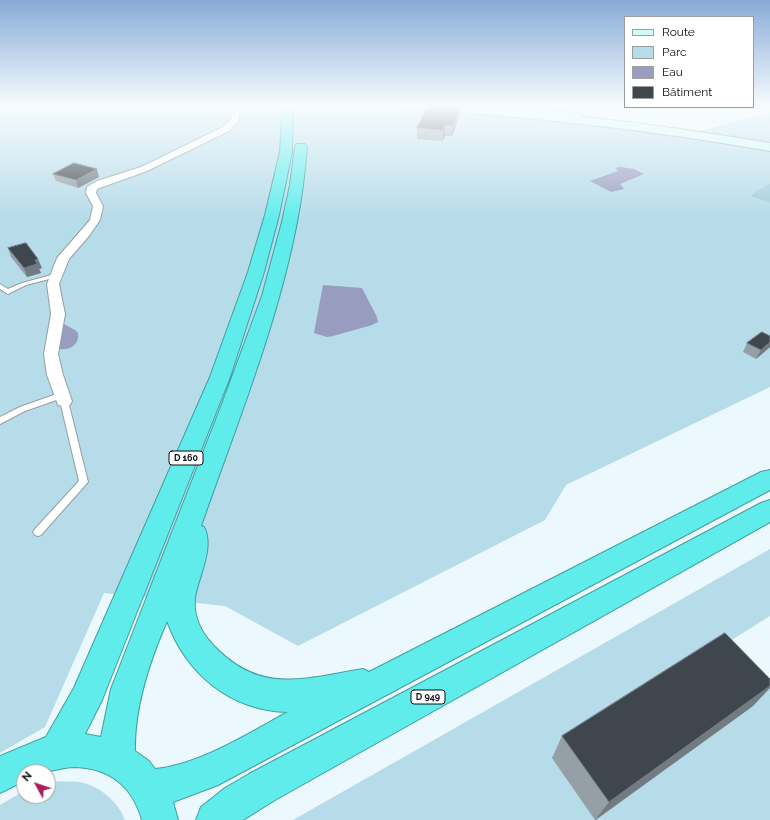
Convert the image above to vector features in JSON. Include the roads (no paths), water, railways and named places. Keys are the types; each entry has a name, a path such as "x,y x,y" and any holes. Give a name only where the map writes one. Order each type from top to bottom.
{"highway":[{"name":"D 160","path":"56,752 86,700 220,377 249,291 272,215 286,157 286,144"},
{"name":"D 160","path":"118,760 118,733 127,689 261,326 278,267 296,188 300,144"},
{"path":"209,469 189,568 180,599 180,612 184,627 193,644 223,675 242,686 259,692 278,696 299,695 382,682"},
{"path":"148,787 171,785 206,773 770,479"},
{"name":"D 949","path":"214,820 238,801 770,510"},
{"path":"0,775 23,762 56,752 78,750 99,752 118,760 134,772 148,787 160,820"}],"street":[{"path":"63,398 55,374 51,354 58,314 53,284 62,258 85,234 95,220 98,206 91,193 92,187 144,169 195,144"},
{"path":"753,144 770,147"}],"lane":[{"path":"0,286 8,292 24,284 55,276"},
{"path":"0,421 24,407 63,398 84,482 38,532"}],"water":[{"path":"621,167 634,169 644,174 620,184 624,189 611,192 590,181 618,171 615,168"},
{"path":"323,285 362,288 377,317 378,322 333,336 327,337 314,333"},
{"path":"60,322 78,333 77,341 72,347 64,349 56,348"}]}
